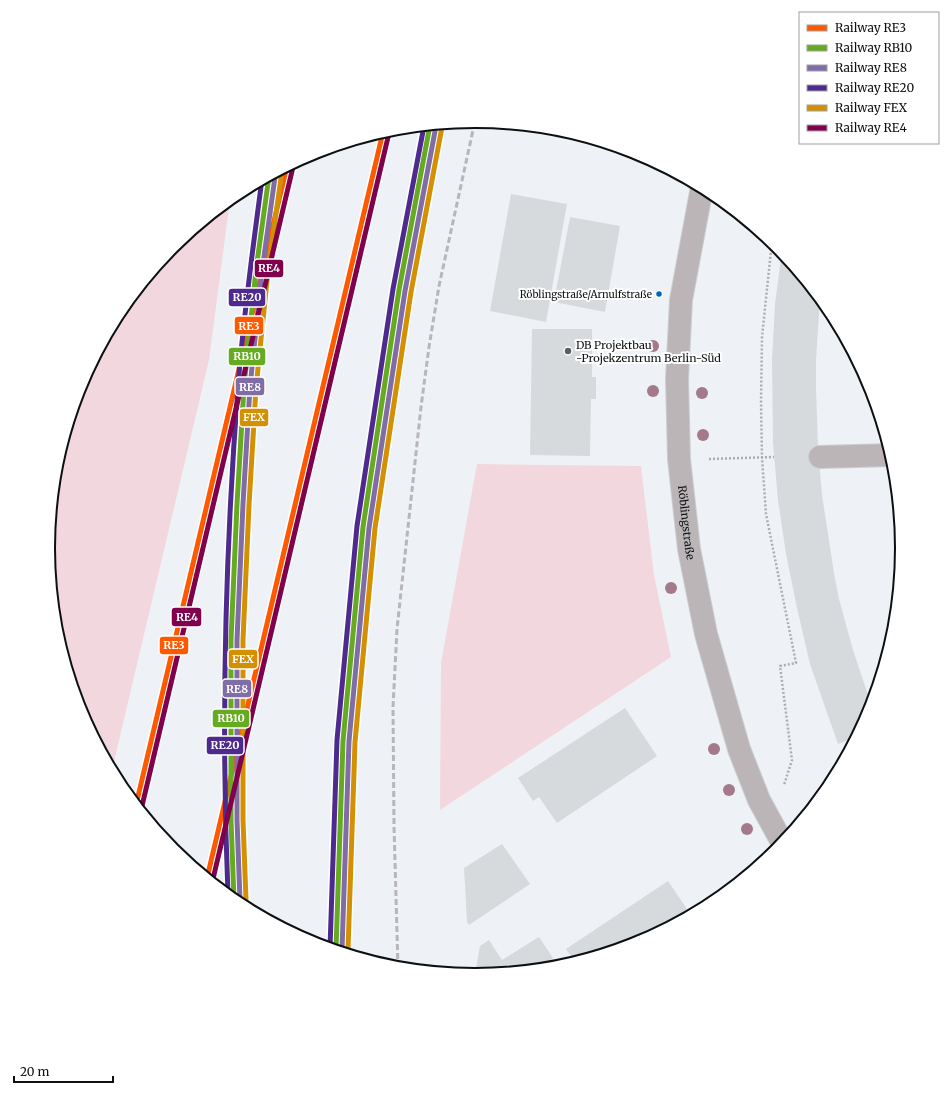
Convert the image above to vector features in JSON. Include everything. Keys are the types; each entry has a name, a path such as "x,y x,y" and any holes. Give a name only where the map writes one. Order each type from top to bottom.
{"street":[{"name":"Röblingstraße","path":"701,193 681,300 677,379 679,459 689,549 706,634 739,749 760,800 780,838"},
{"path":"820,457 886,455"}],"path":[{"path":"771,249 762,337 762,458 766,514 796,663 780,666 792,760 784,785"},
{"path":"709,458 774,458"}],"shaded area":[{"path":"229,207 209,360 114,762 98,734 77,683 63,630 56,576 55,548 56,520 63,466 69,439 87,387 98,362 126,314 159,271 178,251 198,232"},
{"path":"477,464 641,466 654,575 671,657 440,810 441,663"}],"building":[{"path":"511,194 567,204 546,322 490,311"},
{"path":"570,217 620,226 605,312 554,302"},
{"path":"781,259 819,306 816,388 818,448 822,495 839,599 853,650 869,697 850,739 838,744 810,664 786,554 778,500 773,443 772,360 775,304"},
{"path":"532,329 592,329 592,377 596,377 596,399 591,399 590,456 530,455"},
{"path":"625,708 657,756 557,823 539,797 533,801 518,778"},
{"path":"502,844 530,884 469,925 467,922 464,868"},
{"path":"668,881 688,911 661,925 611,946 571,957 566,949"},
{"path":"539,937 553,958 547,962 530,965 503,968 476,968 480,946 489,940 502,960"}],"railway":[{"path":"398,961 394,826 393,707 397,629 429,347 439,286 473,128"}],"rail line":[{"name":"RE8","path":"342,947 349,741 369,528 405,291 435,129"},
{"name":"FEX","path":"348,948 355,742 375,528 411,292 442,129"},
{"name":"RB10","path":"336,944 343,741 363,527 399,290 429,130"},
{"name":"RE20","path":"330,942 337,740 357,526 393,289 423,131"},
{"name":"RE4","path":"214,877 388,137"},
{"name":"RE3","path":"208,872 381,139"},
{"name":"RE4","path":"142,804 292,170"},
{"name":"RE3","path":"138,798 285,173"},
{"name":"FEX","path":"246,900 243,820 243,640 249,505 256,388 268,271 281,178"},
{"name":"RE8","path":"240,896 237,820 237,640 243,504 250,387 262,271 275,179"},
{"name":"RB10","path":"234,892 231,820 231,640 237,504 244,387 256,270 268,182"},
{"name":"RE20","path":"228,888 225,768 227,577 240,361 248,283 261,186"}],"place":[{"name":"Röblingstraße/Arnulfstraße","path":"659,294"},
{"name":"DB Projektbau -Projekzentrum Berlin-Süd","path":"568,351"}]}
